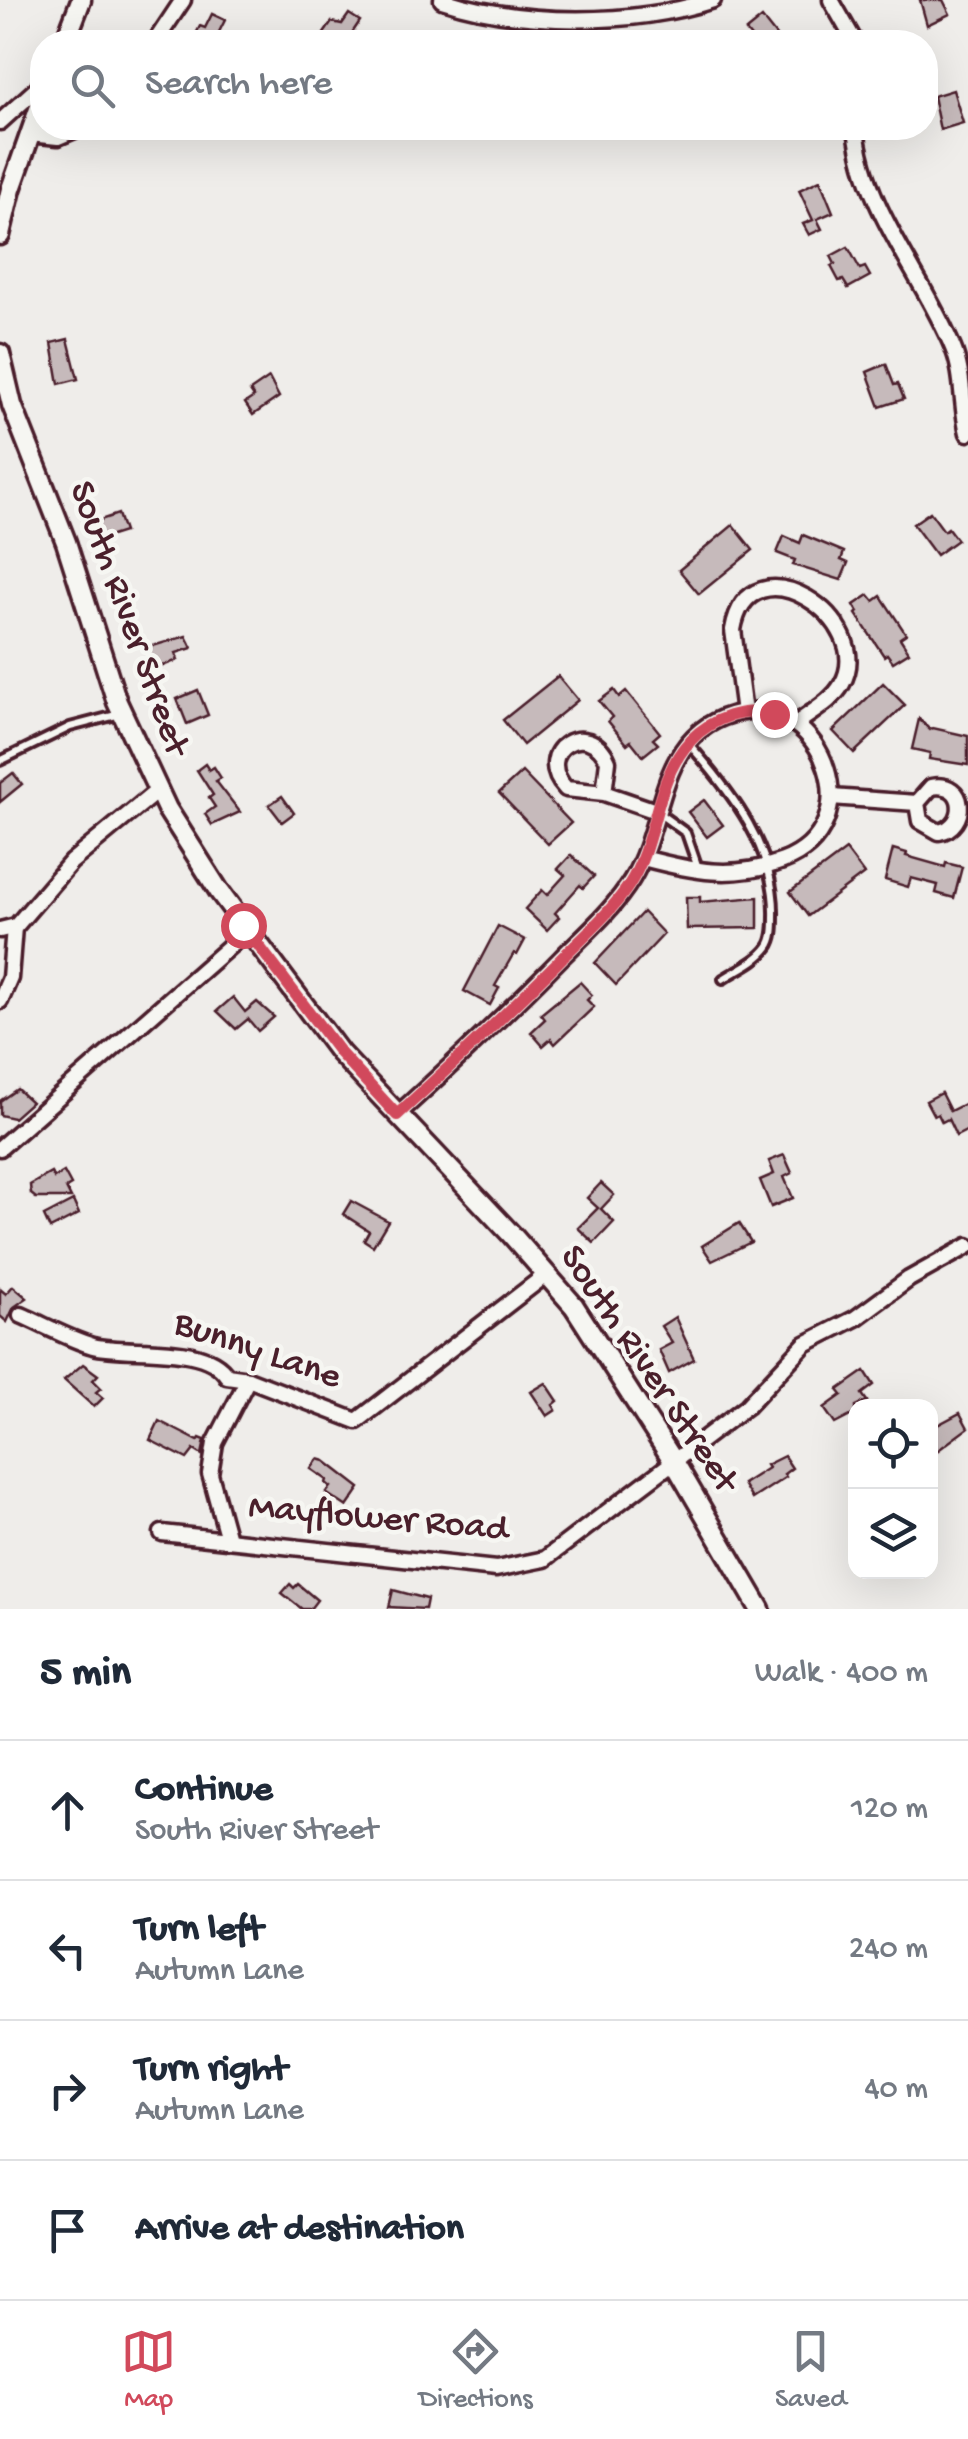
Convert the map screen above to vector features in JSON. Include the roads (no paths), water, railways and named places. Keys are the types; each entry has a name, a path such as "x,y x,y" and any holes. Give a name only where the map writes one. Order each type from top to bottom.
{"street":[{"path":"69,30 81,0"},
{"path":"163,30 183,0"},
{"path":"442,0 495,12 641,15 713,0"},
{"path":"831,0 848,30"},
{"path":"0,122 30,95"},
{"path":"0,235 30,134"},
{"path":"857,140 870,186 955,352 968,433"},
{"name":"South River Street","path":"0,354 12,404 66,542 122,714 157,791 247,931 340,1053 547,1274 594,1334 760,1609"},
{"path":"744,712 733,630 735,618 764,589 788,588 814,600 826,613 839,631 848,663 835,693 796,724"},
{"path":"397,1115 468,1050 622,895 643,858 672,767 688,744 719,719 744,712 774,714 796,724 815,744 831,797 830,813 819,838 792,858 730,874 699,872 643,858"},
{"path":"604,793 608,762 604,751 583,740 561,748 554,768 566,790 604,793 656,811"},
{"path":"0,1001 10,978 7,928 70,862 157,791"},
{"path":"831,797 917,803"},
{"path":"0,1148 247,931"},
{"name":"Mayflower Road","path":"162,1533 496,1569 545,1560 747,1406 805,1344 856,1318 918,1274 968,1246"},
{"name":"Bunny Lane","path":"21,1315 95,1346 166,1350 222,1367 227,1376 248,1380 357,1421 547,1274"},
{"path":"228,1540 210,1474 215,1442 248,1380"}],"lane":[{"path":"0,761 70,727 122,714"},
{"path":"688,744 751,827 768,867 774,908 772,939 761,954 723,980"},
{"path":"656,811 686,833 699,872"}]}
